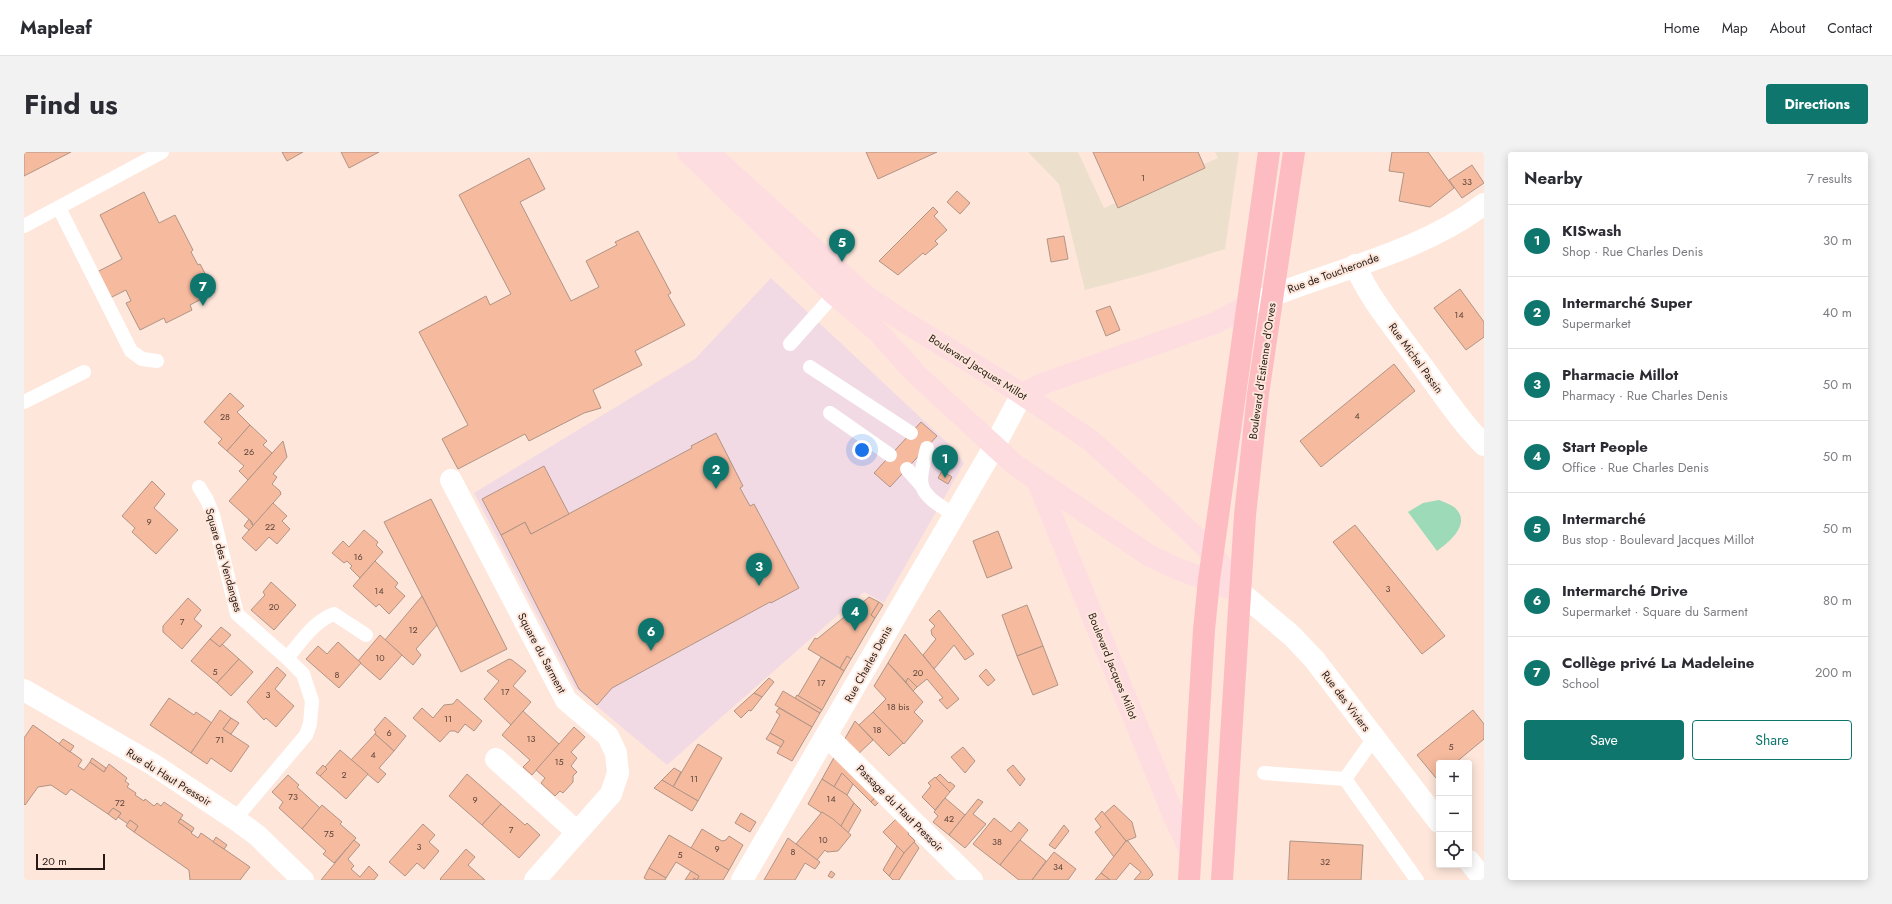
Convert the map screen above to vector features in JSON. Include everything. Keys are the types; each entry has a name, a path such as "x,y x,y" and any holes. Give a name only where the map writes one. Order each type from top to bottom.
{"main road":[{"path":"1209,580 1269,152"},
{"name":"Boulevard d'Estienne d'Orves","path":"1240,592 1252,451 1294,152"},
{"name":"Boulevard Jacques Millot","path":"1189,880 1209,580"},
{"path":"1222,880 1240,592"}],"street":[{"name":"Boulevard Jacques Millot","path":"688,152 840,287 867,297 1022,394 1090,440 1212,553 1240,592"},
{"name":"Boulevard Jacques Millot","path":"708,152 840,287 917,375 994,448 1038,482 1150,556 1178,569 1240,592"},
{"name":"Rue de Toucheronde","path":"1022,394 1045,382 1215,323 1247,306 1273,295 1416,243 1446,229 1484,204"},
{"name":"Rue Michel Passin","path":"1355,265 1362,282 1380,309 1470,432 1484,445"},
{"name":"Rue Charles Denis","path":"743,880 827,736 892,619 994,448 1022,394"},
{"name":"Square du Sarment","path":"451,480 566,700 608,736 616,753 618,773 611,794 535,880"},
{"name":"Boulevard Jacques Millot","path":"1038,482 1173,814 1190,850"},
{"name":"Rue des Viviers","path":"1240,592 1291,635 1314,659 1436,818"},
{"name":"Rue du Haut Pressoir","path":"24,690 154,765 235,820 258,836 303,880"},
{"name":"Passage du Haut Pressoir","path":"827,736 972,880"},
{"path":"496,759 577,832"},
{"path":"1472,865 1484,880"}],"lane":[{"path":"24,226 162,152"},
{"path":"59,208 131,351 142,359 157,361"},
{"path":"790,344 840,287"},
{"path":"810,367 911,433"},
{"path":"24,402 84,372"},
{"path":"830,413 890,455"},
{"path":"922,486 923,467 927,448"},
{"path":"907,469 929,496 939,505 955,515"},
{"name":"Square des Vendanges","path":"199,487 207,500 212,515 237,614 303,674 309,688 312,702 310,724 306,735 235,820"},
{"path":"287,658 317,624 324,618 334,614 366,635"},
{"path":"1345,779 1374,738"},
{"path":"1264,773 1345,779"},
{"path":"1345,779 1417,880"}],"shaded area":[{"path":"1028,152 1078,152 1104,208 1218,158 1215,152 1239,152 1225,249 1149,273 1085,290 1059,184"},
{"path":"771,278 951,446 964,463 884,603 864,592 667,765 575,688 474,493 695,359"}],"green space":[{"path":"1439,500 1454,507 1459,513 1461,519 1457,532 1437,551 1408,512 1423,503"}],"building":[{"path":"24,152 71,152 24,176"},
{"path":"282,152 303,152 287,161"},
{"path":"341,152 379,152 349,168"},
{"path":"866,152 937,152 878,179"},
{"path":"1093,152 1198,152 1205,168 1118,208"},
{"path":"1392,152 1428,152 1454,188 1430,207 1399,201 1404,173 1389,171"},
{"path":"529,158 545,189 520,202 571,301 599,287 586,261 617,245 615,242 638,231 671,293 668,295 685,325 635,351 642,365 593,390 601,408 584,413 529,441 525,434 458,469 442,439 468,425 419,332 486,296 490,305 511,294 459,195"},
{"path":"1472,165 1484,183 1462,198 1449,180"},
{"path":"957,191 970,203 960,214 947,202"},
{"path":"144,192 159,223 175,215 193,250 191,252 198,265 200,264 215,292 190,305 192,310 166,323 164,318 140,330 126,303 131,301 126,290 110,298 97,272 122,259 100,215"},
{"path":"933,207 938,212 934,216 947,230 935,241 938,244 925,255 923,253 898,275 879,261"},
{"path":"1064,236 1068,259 1051,262 1047,239"},
{"path":"1460,289 1484,322 1484,337 1466,350 1434,308"},
{"path":"1110,306 1120,330 1106,336 1096,311"},
{"path":"1394,364 1415,391 1321,467 1300,441"},
{"path":"230,393 244,406 237,412 250,425 227,451 218,443 222,439 204,422"},
{"path":"921,422 937,436 890,487 874,473"},
{"path":"250,425 267,441 263,445 272,453 248,480 239,471 244,466 227,451"},
{"path":"716,433 743,486 740,488 750,506 754,504 799,588 771,603 770,602 612,688 597,705 579,689 501,535 525,522 531,534 692,448 691,446"},
{"path":"283,441 287,457 273,474 277,477 272,484 280,491 281,494 253,526 252,522 229,501"},
{"path":"544,466 569,514 531,534 525,522 501,535 482,499"},
{"path":"942,471 952,477 948,484 938,478"},
{"path":"152,481 165,494 154,508 178,530 156,554 132,532 135,528 122,516"},
{"path":"431,499 507,649 461,672 384,522"},
{"path":"273,503 287,516 282,521 290,529 277,544 269,537 256,551 242,538"},
{"path":"249,519 253,526 249,530 244,526"},
{"path":"1355,525 1445,636 1422,654 1333,542"},
{"path":"364,530 378,542 376,545 383,552 360,578 350,568 352,566 347,561 344,563 332,553 343,541 349,547"},
{"path":"998,531 1012,568 987,578 973,541"},
{"path":"375,561 398,583 395,587 405,596 389,614 379,604 376,607 353,586"},
{"path":"271,582 296,605 274,630 251,610 265,595 263,592"},
{"path":"422,596 437,625 416,649 421,655 413,665 385,640"},
{"path":"869,597 879,602 871,615 875,618 851,659 847,656 840,668 808,649 815,638 817,639"},
{"path":"188,598 201,610 194,619 202,626 182,649 163,632 163,626"},
{"path":"879,602 883,605 875,618 871,615"},
{"path":"1027,605 1043,646 1017,656 1002,615"},
{"path":"939,610 974,654 965,660 954,645 934,669 923,655 936,639 932,635 931,630 935,626 929,620"},
{"path":"221,627 231,635 220,647 210,639"},
{"path":"905,634 959,699 947,709 939,700 943,698 927,679 917,687 908,678 906,682 888,663"},
{"path":"380,635 402,655 380,680 358,661"},
{"path":"210,639 220,647 222,644 239,659 217,683 191,661"},
{"path":"338,642 361,663 339,688 306,659 318,646 327,654"},
{"path":"1043,646 1058,685 1033,695 1017,656"},
{"path":"847,656 851,659 844,671 840,668"},
{"path":"821,657 844,671 822,710 798,696"},
{"path":"239,659 253,672 231,696 217,683"},
{"path":"509,659 526,671 513,686 531,702 511,725 484,699 499,681 487,671"},
{"path":"888,663 923,702 914,712 923,721 904,744 873,712 886,699 874,686"},
{"path":"277,667 286,675 275,689 294,706 276,727 266,718 264,720 247,702"},
{"path":"986,669 995,680 988,686 979,676"},
{"path":"769,678 774,682 762,697 754,693"},
{"path":"908,678 917,687 913,691 906,682"},
{"path":"783,691 820,713 812,727 775,705"},
{"path":"754,693 762,697 751,711 749,710 741,718 734,711"},
{"path":"797,695 822,710 820,713 795,698"},
{"path":"169,698 194,715 196,712 212,723 191,753 150,725"},
{"path":"457,699 482,721 474,731 465,724 458,733 455,731 450,731 440,742 413,718 422,708 433,718 444,705 453,704"},
{"path":"779,708 812,727 792,761 777,753 784,741 770,733 780,715 776,712"},
{"path":"220,710 231,718 223,729 249,746 231,772 211,758 207,764 191,753"},
{"path":"1473,710 1484,724 1484,739 1459,760 1436,760 1436,778 1417,755"},
{"path":"523,711 559,744 532,775 523,767 530,760 502,735"},
{"path":"873,712 903,743 889,756 859,725"},
{"path":"385,717 406,736 394,751 375,734 376,732 374,730"},
{"path":"231,718 239,723 231,734 223,729"},
{"path":"855,721 873,740 856,756 843,742"},
{"path":"33,725 82,760 78,766 84,770 90,762 104,772 109,764 127,778 125,781 129,784 127,787 136,793 135,795 144,801 145,799 154,806 157,803 161,806 164,802 183,815 178,822 192,832 191,833 198,838 201,833 250,867 240,880 190,880 189,870 134,832 138,826 130,820 128,824 118,817 121,813 113,808 108,814 71,789 66,795 51,785 38,787 25,805 24,738"},
{"path":"574,727 585,737 571,752 577,758 571,766 577,772 573,776 573,782 563,793 560,791 555,796 541,783 545,778 536,770"},
{"path":"770,733 784,741 781,747 766,739"},
{"path":"375,734 394,751 379,768 386,774 378,783 351,760"},
{"path":"63,739 74,746 70,752 59,744"},
{"path":"698,744 722,758 698,801 673,787"},
{"path":"963,747 975,761 965,773 951,757"},
{"path":"340,750 368,774 346,799 320,776 327,769 325,767"},
{"path":"837,752 879,793 871,802 842,773 834,787 822,779"},
{"path":"92,758 106,768 104,772 90,762"},
{"path":"323,765 327,769 320,776 316,773"},
{"path":"1013,765 1025,779 1020,786 1007,770"},
{"path":"674,768 681,772 673,787 662,780"},
{"path":"842,773 853,784 847,795 834,787"},
{"path":"467,774 501,804 482,825 449,796"},
{"path":"940,774 949,783 950,782 955,786 950,792 936,778"},
{"path":"288,775 299,785 297,787 320,808 302,829 279,808 283,802 272,792"},
{"path":"935,777 950,792 935,810 922,797 931,786 928,783"},
{"path":"822,779 847,795 854,803 841,826 808,804"},
{"path":"662,780 698,801 692,811 654,788"},
{"path":"879,793 883,798 875,806 871,802"},
{"path":"945,798 965,815 949,835 933,822 938,816 934,812"},
{"path":"978,799 983,802 973,814 986,824 965,848 949,835"},
{"path":"854,803 861,810 848,833 841,826"},
{"path":"501,804 525,825 527,823 540,835 519,858 482,825"},
{"path":"322,805 342,822 340,824 356,838 334,863 323,854 326,851 302,829"},
{"path":"1114,805 1132,822 1136,837 1126,841 1104,814"},
{"path":"113,808 121,813 116,820 108,814"},
{"path":"1102,811 1126,841 1114,857 1095,832 1101,827 1095,819"},
{"path":"822,812 833,819 851,835 838,851 827,852 825,850 817,860 796,844"},
{"path":"741,813 756,822 750,832 735,823"},
{"path":"900,815 910,825 908,834 915,841 904,853 883,832"},
{"path":"994,818 1011,832 1019,822 1028,830 1000,865 973,844"},
{"path":"181,819 194,828 192,832 178,822"},
{"path":"130,820 138,826 134,832 126,826"},
{"path":"423,824 435,835 429,842 439,851 424,869 417,863 405,876 389,862"},
{"path":"1064,825 1069,831 1055,849 1049,845"},
{"path":"702,829 722,841 726,840 729,836 743,845 729,870 691,848"},
{"path":"669,835 729,870 723,880 697,880 699,876 676,862 666,878 649,868"},
{"path":"216,837 227,845 224,849 213,842"},
{"path":"788,838 820,862 815,869 805,863 795,880 764,880"},
{"path":"354,840 360,845 348,859 354,866 351,869 360,877 369,866 378,875 374,880 321,880"},
{"path":"1020,840 1046,861 1032,880 1019,880 1000,865"},
{"path":"1126,841 1128,841 1151,871 1153,875 1148,880 1134,880 1141,872 1130,863 1116,880 1110,880 1101,873"},
{"path":"1290,841 1363,845 1361,880 1288,880"},
{"path":"914,842 919,848 899,880 893,880 889,876 904,853"},
{"path":"897,846 904,853 889,876 883,870"},
{"path":"466,849 475,857 468,865 485,880 441,880 440,879"},
{"path":"1054,852 1076,869 1068,880 1032,880"},
{"path":"649,868 666,878 665,880 647,880 644,878"},
{"path":"691,871 699,876 697,880 694,878 693,880 685,880"},
{"path":"831,871 835,874 832,878 828,876"},
{"path":"1101,873 1110,880 1095,880"}],"place":[{"name":"Intermarché","path":"842,262"},
{"name":"Collège privé La Madeleine","path":"203,306"},
{"name":"KISwash","path":"945,478"},
{"name":"Intermarché Super","path":"716,489"},
{"name":"Pharmacie Millot","path":"759,586"},
{"name":"Start People","path":"855,631"},
{"name":"Intermarché Drive","path":"651,651"}]}
